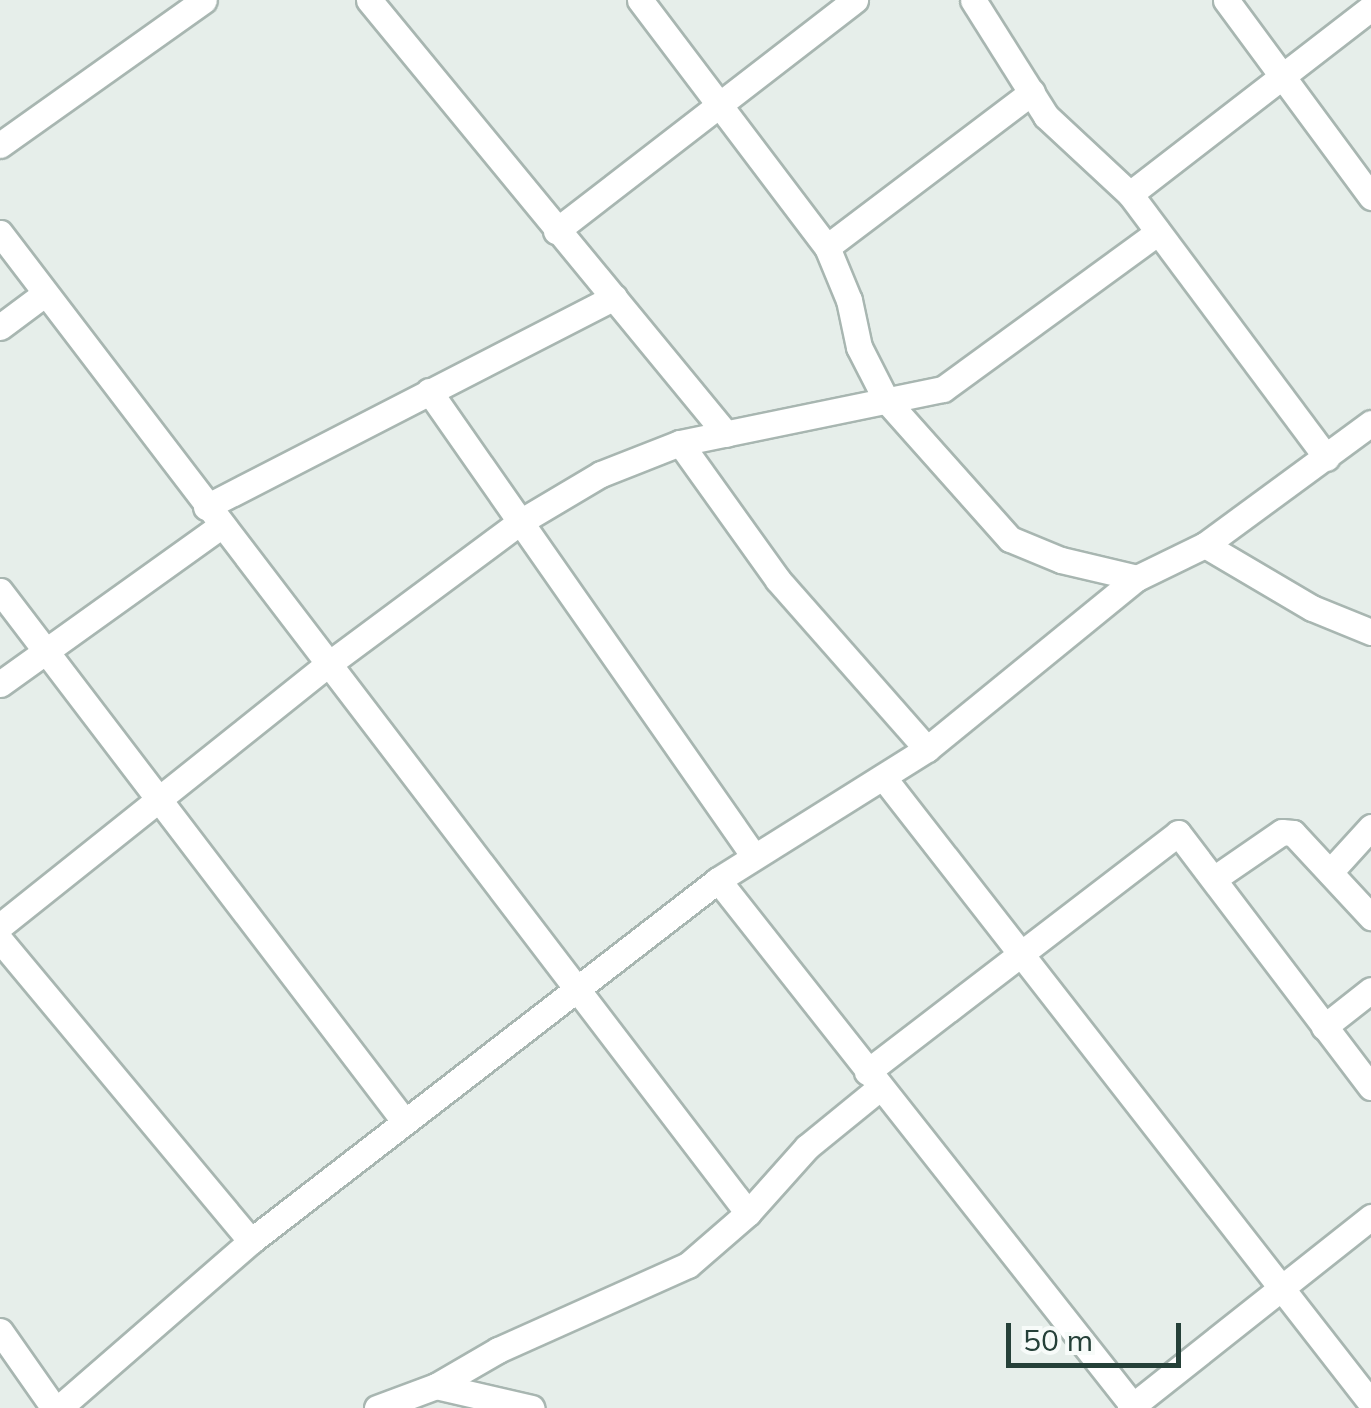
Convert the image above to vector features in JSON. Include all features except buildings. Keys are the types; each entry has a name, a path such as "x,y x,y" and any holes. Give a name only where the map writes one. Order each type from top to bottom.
{"street":[{"path":"0,145 204,0"},
{"path":"368,0 726,434"},
{"path":"640,0 715,105 827,246 849,300 858,347 886,400 1010,538 1033,552 1137,578"},
{"path":"556,231 855,0"},
{"path":"974,0 1032,92 1073,147 1130,194 1327,458"},
{"path":"1226,0 1371,197"},
{"path":"1130,194 1371,8"},
{"path":"827,246 1032,92"},
{"path":"0,926 326,666 520,522 602,474 680,443 928,394 957,380 1158,232"},
{"path":"0,234 575,993 748,1214"},
{"path":"0,326 43,295"},
{"path":"0,684 214,517 429,391 614,296"},
{"path":"429,391 753,856"},
{"path":"0,1331 56,1408 252,1241 718,880 927,749 1137,578 1206,545 1371,424"},
{"path":"680,443 778,580 927,749"},
{"path":"1206,545 1312,608 1371,632"},
{"path":"0,592 162,797 404,1121"},
{"path":"883,777 1371,1403"},
{"path":"1330,872 1371,828"},
{"path":"1214,878 1282,832 1293,832 1371,916"},
{"path":"377,1408 436,1386 498,1350 688,1265 748,1214 872,1080 1021,950 1170,835 1185,838 1371,1087"},
{"path":"718,880 1131,1407 1283,1292 1371,1217"},
{"path":"0,940 252,1241"},
{"path":"1324,1027 1371,990"},
{"path":"436,1386 531,1408"}]}
